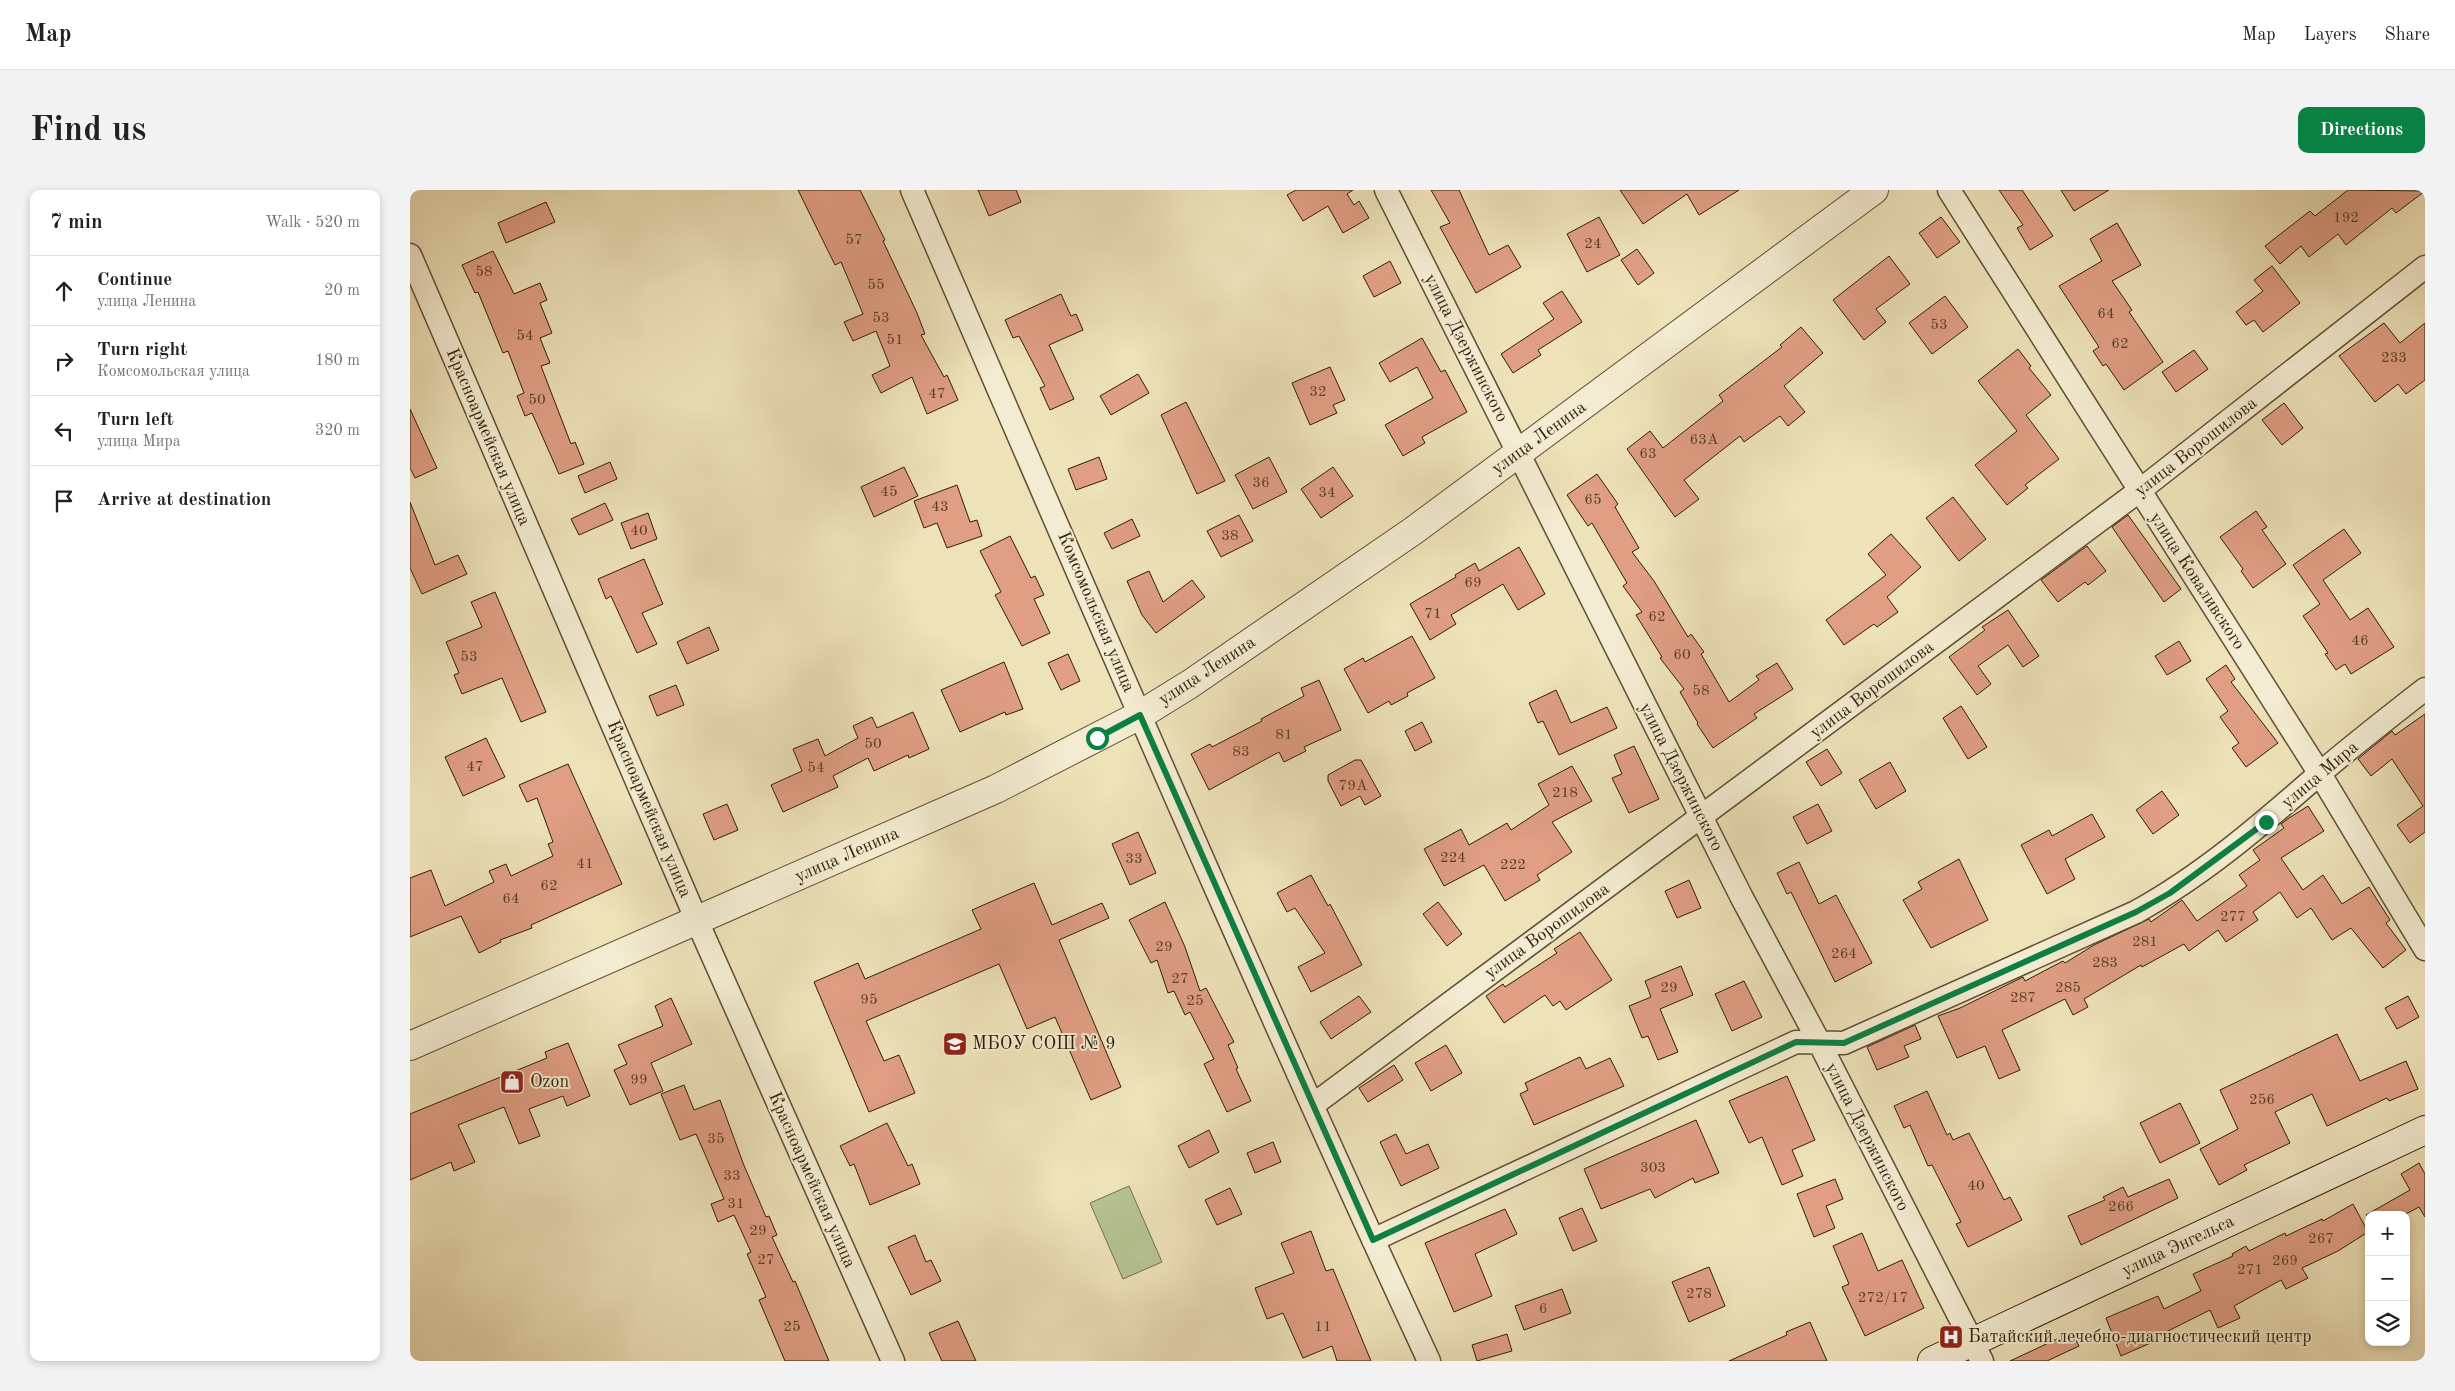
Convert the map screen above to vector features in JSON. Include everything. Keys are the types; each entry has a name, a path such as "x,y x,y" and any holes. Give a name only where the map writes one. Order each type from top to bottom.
{"street":[{"name":"Комсомольская улица","path":"912,190 1312,1105 1429,1361"},
{"name":"улица Дзержинского","path":"1386,190 1701,817 1819,1042 1977,1352"},
{"name":"улица Ленина","path":"410,1046 996,789 1140,715 1190,684 1309,603 1519,453 1874,190"},
{"name":"улица Коваливского","path":"1949,190 2320,774 2425,949"},
{"name":"Красноармейская улица","path":"410,256 697,921 893,1361"},
{"name":"улица Ворошилова","path":"1312,1105 2139,491 2425,267"},
{"name":"улица Мира","path":"1373,1240 1796,1042 1844,1043 2136,912 2170,893 2266,822 2320,774 2425,689"},
{"name":"улица Энгельса","path":"1932,1361 1977,1352 2425,1130"}],"green space":[{"path":"1129,1186 1162,1262 1123,1279 1090,1203"}],"building":[{"path":"798,190 860,190 885,240 883,241 917,313 925,334 921,335 944,377 947,375 958,400 927,414 912,377 881,393 872,375 890,366 876,331 853,341 844,322 863,314 841,262 835,265"},
{"path":"978,190 1016,190 1021,202 989,216"},
{"path":"1296,190 1353,190 1347,194 1354,205 1359,201 1369,218 1343,233 1328,206 1303,221 1287,195"},
{"path":"1431,190 1459,190 1489,255 1508,245 1521,267 1476,293 1440,227 1450,223"},
{"path":"1620,190 1739,190 1699,215 1687,194 1643,224"},
{"path":"1999,190 2022,190 2053,236 2030,250 2017,228 2023,225"},
{"path":"2061,190 2109,190 2074,211"},
{"path":"2348,190 2425,191 2396,213 2392,208 2346,245 2338,234 2309,257 2301,246 2280,264 2265,246 2310,211 2315,216"},
{"path":"546,202 555,222 506,243 498,223"},
{"path":"1599,217 1620,255 1587,272 1567,234"},
{"path":"1941,217 1960,242 1937,258 1919,233"},
{"path":"2117,223 2141,265 2112,281 2132,310 2129,312 2163,362 2124,390 2106,364 2103,366 2093,351 2099,347 2059,286 2102,261 2090,239"},
{"path":"1637,249 1654,273 1638,285 1621,260"},
{"path":"493,251 514,294 540,283 547,300 540,303 552,333 540,338 550,363 541,366 571,444 575,442 584,464 559,474 532,413 525,416 517,396 524,393 508,351 503,353 478,292 475,293 462,265"},
{"path":"1889,256 1910,284 1876,309 1886,322 1864,340 1833,300"},
{"path":"1390,261 1401,283 1374,297 1363,276"},
{"path":"2272,266 2300,303 2263,332 2254,320 2246,325 2236,312 2263,291 2254,280"},
{"path":"1562,291 1582,322 1538,350 1541,355 1513,373 1501,354 1554,319 1543,303"},
{"path":"1061,294 1071,316 1076,314 1083,330 1049,345 1074,399 1050,410 1040,388 1045,386 1019,336 1013,338 1005,320"},
{"path":"1945,296 1968,327 1932,354 1909,323"},
{"path":"2384,323 2400,343 2425,323 2425,380 2406,394 2398,384 2375,402 2339,356"},
{"path":"1801,327 1823,353 1784,386 1805,412 1788,426 1780,416 1744,442 1740,436 1684,480 1699,499 1675,517 1627,449 1650,431 1663,448 1723,401 1719,395 1782,347 1780,345"},
{"path":"1422,338 1441,372 1445,370 1467,412 1422,437 1425,443 1403,456 1385,425 1433,398 1417,367 1390,382 1379,363"},
{"path":"2018,349 2031,366 2029,368 2051,395 2026,415 2059,459 2025,485 2028,488 2007,505 1975,465 2017,431 1978,381"},
{"path":"2194,350 2208,369 2176,392 2162,372"},
{"path":"1330,367 1345,400 1333,405 1337,413 1310,425 1292,383"},
{"path":"1138,374 1149,393 1111,415 1100,396"},
{"path":"1186,402 1225,481 1197,494 1161,415"},
{"path":"2284,403 2303,428 2282,445 2262,420"},
{"path":"410,409 437,468 415,478 410,468"},
{"path":"1099,457 1107,479 1076,490 1068,469"},
{"path":"1269,457 1287,492 1253,509 1235,475"},
{"path":"610,462 617,479 585,493 578,476"},
{"path":"904,467 918,496 874,517 861,487"},
{"path":"1333,467 1353,496 1321,518 1301,489"},
{"path":"1597,474 1618,504 1615,507 1639,548 1632,552 1654,581 1688,637 1691,634 1704,652 1701,654 1729,702 1759,680 1756,676 1777,663 1793,689 1754,714 1757,718 1713,748 1697,724 1680,692 1684,689 1660,658 1662,657 1636,615 1642,612 1623,586 1627,583 1592,523 1588,526 1567,495"},
{"path":"957,485 970,522 977,520 982,536 947,548 937,523 924,528 914,501"},
{"path":"1953,497 1986,539 1959,561 1926,518"},
{"path":"410,502 435,565 458,555 467,574 422,594 410,568"},
{"path":"605,503 613,520 579,535 571,519"},
{"path":"2256,511 2267,527 2262,530 2286,564 2253,588 2241,571 2243,569 2220,537"},
{"path":"648,513 657,539 631,549 621,523"},
{"path":"1239,515 1253,541 1221,557 1207,531"},
{"path":"2128,515 2181,589 2164,602 2112,527"},
{"path":"1132,519 1140,536 1112,549 1104,533"},
{"path":"2344,529 2361,553 2323,580 2350,620 2368,608 2394,647 2351,674 2345,664 2336,670 2325,654 2328,653 2303,616 2320,604 2293,565"},
{"path":"1891,534 1921,567 1887,597 1898,612 1877,627 1874,624 1844,645 1826,620 1886,575 1868,554"},
{"path":"1010,536 1031,578 1035,576 1044,595 1034,599 1050,633 1022,646 995,595 1001,592 980,551"},
{"path":"2087,546 2106,571 2088,585 2085,582 2058,602 2041,580"},
{"path":"1519,547 1545,594 1518,610 1503,584 1451,615 1456,624 1430,640 1410,604 1456,577 1455,575 1475,563 1479,571"},
{"path":"644,559 663,604 642,613 657,644 637,653 611,596 606,599 598,579"},
{"path":"1149,571 1163,602 1192,580 1205,597 1156,633 1142,615 1127,581"},
{"path":"495,592 546,712 521,722 502,678 462,694 454,675 459,673 446,642 482,627 471,602"},
{"path":"2008,610 2039,656 2023,667 2008,645 1978,666 1991,684 1977,695 1949,657 1985,630 1982,627"},
{"path":"709,627 719,650 687,664 677,642"},
{"path":"1412,636 1435,678 1407,693 1408,696 1391,705 1389,701 1368,713 1344,669 1363,658 1365,662"},
{"path":"2179,641 2191,661 2167,675 2155,656"},
{"path":"1068,654 1080,681 1061,690 1048,663"},
{"path":"1004,662 1023,709 1006,715 1005,712 960,732 941,690"},
{"path":"2226,665 2235,679 2231,682 2278,743 2246,767 2232,748 2239,743 2220,717 2228,711 2206,679"},
{"path":"1319,680 1341,730 1304,747 1306,751 1284,762 1279,752 1209,790 1191,754 1210,744 1212,747 1262,721 1261,719 1304,696 1301,688"},
{"path":"676,685 684,705 657,716 649,696"},
{"path":"1556,690 1571,723 1607,707 1617,728 1559,755 1543,721 1538,723 1529,703"},
{"path":"1961,706 1987,747 1968,759 1943,718"},
{"path":"913,712 929,749 909,758 908,755 874,771 868,758 833,776 838,787 783,812 771,785 802,771 793,749 818,739 825,756 858,738 853,726 872,717 877,728"},
{"path":"2425,714 2425,832 2410,843 2397,825 2423,806 2392,759 2371,776 2358,759 2392,731 2395,735"},
{"path":"1422,722 1432,742 1415,751 1405,731"},
{"path":"486,738 505,777 463,796 445,757"},
{"path":"1634,746 1659,799 1629,813 1612,778 1622,774 1614,755"},
{"path":"1827,749 1842,773 1821,786 1806,762"},
{"path":"1355,760 1361,760 1381,796 1365,805 1360,796 1341,806 1328,781 1328,775"},
{"path":"1890,762 1906,791 1876,809 1859,780"},
{"path":"568,764 622,884 531,925 532,928 500,940 501,942 479,953 461,916 410,937 410,878 431,870 445,906 494,882 489,871 506,864 511,876 553,856 548,844 553,842 537,798 527,802 519,785"},
{"path":"1572,766 1592,801 1552,822 1572,852 1537,875 1540,880 1505,901 1484,865 1444,886 1424,849 1461,829 1469,845 1507,823 1511,830 1549,805 1538,784"},
{"path":"2162,791 2179,815 2153,834 2136,810"},
{"path":"727,804 738,830 714,840 703,814"},
{"path":"1818,804 1832,831 1807,844 1793,817"},
{"path":"2308,806 2324,831 2281,858 2303,890 2323,875 2342,904 2369,887 2390,920 2386,923 2406,950 2383,968 2351,928 2332,940 2311,908 2297,918 2280,892 2253,912 2258,920 2226,942 2218,930 2189,951 2184,944 2142,967 2141,965 2084,999 2088,1007 2073,1015 2065,999 2002,1030 2020,1070 1999,1079 1985,1046 1957,1058 1938,1016 1960,1008 2023,977 2025,981 2063,961 2065,963 2094,945 2149,919 2151,922 2182,900 2197,921 2247,886 2239,875 2260,860 2253,850 2284,828 2281,824"},
{"path":"2092,814 2105,837 2065,859 2075,879 2047,894 2021,845 2049,830 2052,836"},
{"path":"1138,832 1156,873 1130,885 1112,844"},
{"path":"1959,859 1988,920 1931,948 1903,900 1922,889 1918,882"},
{"path":"1799,862 1819,904 1836,895 1872,963 1835,982 1791,892 1787,894 1777,873"},
{"path":"1311,875 1328,906 1330,904 1362,965 1311,992 1298,967 1325,953 1295,908 1287,912 1277,893"},
{"path":"1689,880 1701,908 1677,918 1665,891"},
{"path":"1034,883 1052,925 1102,903 1109,918 1059,940 1121,1087 1091,1100 1055,1017 1027,1029 999,964 866,1021 884,1061 899,1055 915,1093 869,1112 814,982 858,963 865,979 981,929 972,910"},
{"path":"1165,902 1185,947 1200,991 1206,988 1234,1042 1228,1045 1238,1068 1236,1069 1251,1101 1227,1112 1204,1064 1214,1059 1190,1012 1185,1015 1174,991 1168,993 1157,960 1151,963 1129,920"},
{"path":"1438,902 1462,934 1447,946 1423,914"},
{"path":"1580,932 1612,980 1566,1010 1560,1001 1553,1006 1545,995 1504,1023 1486,996 1503,984 1505,987 1557,953 1554,949"},
{"path":"1681,966 1693,995 1660,1009 1678,1052 1658,1060 1648,1036 1642,1038 1629,1006 1651,997 1645,981"},
{"path":"1744,981 1762,1017 1732,1031 1715,994"},
{"path":"1359,996 1371,1012 1331,1039 1320,1022"},
{"path":"2408,996 2419,1017 2397,1029 2385,1008"},
{"path":"671,998 692,1044 651,1063 663,1091 630,1105 614,1070 627,1064 618,1045 663,1026 655,1006"},
{"path":"1915,1025 1921,1039 1904,1046 1909,1057 1877,1070 1867,1047"},
{"path":"2337,1034 2360,1081 2406,1061 2418,1089 2389,1101 2387,1098 2327,1126 2312,1094 2275,1112 2290,1143 2244,1165 2247,1170 2219,1185 2200,1149 2238,1129 2220,1090"},
{"path":"568,1043 590,1096 567,1106 563,1096 529,1109 540,1136 519,1144 504,1107 458,1125 475,1162 454,1171 451,1162 410,1180 410,1114 547,1058 545,1052"},
{"path":"1446,1045 1462,1073 1431,1091 1415,1063"},
{"path":"1580,1057 1586,1069 1610,1058 1624,1086 1534,1125 1520,1094 1528,1090 1525,1083"},
{"path":"1394,1065 1403,1080 1368,1102 1359,1088"},
{"path":"1787,1076 1815,1140 1792,1150 1803,1176 1782,1185 1762,1137 1749,1143 1729,1101"},
{"path":"684,1085 694,1110 720,1100 743,1163 766,1217 769,1216 777,1235 772,1237 793,1282 795,1281 829,1361 785,1361 759,1300 766,1297 747,1254 751,1252 734,1215 718,1222 711,1204 724,1199 696,1134 680,1140 661,1094"},
{"path":"1927,1091 1947,1135 1950,1133 1953,1140 1969,1133 2004,1200 2010,1197 2022,1220 1968,1247 1956,1224 1961,1222 1932,1165 1928,1166 1910,1125 1904,1128 1894,1106"},
{"path":"2180,1103 2200,1143 2160,1163 2140,1123"},
{"path":"1696,1120 1719,1173 1695,1183 1693,1178 1655,1198 1650,1189 1601,1209 1584,1169"},
{"path":"887,1123 908,1166 912,1164 920,1184 870,1205 854,1164 850,1166 840,1146"},
{"path":"1209,1130 1219,1152 1189,1168 1178,1146"},
{"path":"1396,1134 1406,1154 1428,1144 1439,1168 1401,1186 1380,1142"},
{"path":"1273,1142 1281,1162 1255,1173 1247,1153"},
{"path":"2419,1163 2425,1174 2425,1217 2419,1207 2410,1212 2373,1211 2410,1190 2401,1174"},
{"path":"1835,1179 1843,1199 1826,1206 1835,1228 1814,1237 1797,1194"},
{"path":"2169,1179 2178,1198 2081,1245 2068,1216 2105,1200 2103,1197 2123,1187 2128,1197"},
{"path":"1230,1188 1242,1214 1217,1225 1205,1200"},
{"path":"2353,1204 2365,1226 2365,1234 2338,1251 2302,1268 2308,1278 2286,1289 2281,1280 2234,1306 2240,1318 2218,1328 2210,1310 2154,1338 2155,1341 2121,1356 2106,1318 2158,1296 2164,1309 2201,1291 2193,1274 2233,1256 2232,1254 2246,1246 2249,1251 2285,1233 2286,1236 2322,1219 2323,1221"},
{"path":"1582,1208 1597,1241 1573,1251 1559,1218"},
{"path":"1505,1209 1517,1234 1475,1254 1492,1296 1454,1312 1425,1243"},
{"path":"1311,1231 1326,1271 1333,1269 1371,1361 1337,1361 1332,1346 1303,1358 1283,1313 1267,1319 1255,1288 1294,1273 1281,1243"},
{"path":"1862,1233 1878,1271 1902,1260 1924,1308 1865,1336 1842,1287 1849,1284 1833,1246"},
{"path":"915,1235 926,1262 931,1260 941,1281 911,1295 888,1247"},
{"path":"1709,1267 1725,1306 1689,1322 1672,1282"},
{"path":"1562,1289 1571,1313 1524,1330 1515,1306"},
{"path":"958,1321 976,1361 942,1361 929,1333"},
{"path":"1810,1322 1827,1361 1729,1361 1787,1335 1786,1332"},
{"path":"2072,1332 2079,1346 2047,1361 2010,1361"},
{"path":"1507,1334 1512,1351 1477,1361 1472,1345"}],"place":[{"name":"МБОУ СОШ № 9","path":"955,1044"},
{"name":"Ozon","path":"512,1082"},
{"name":"Батайский лечебно-диагностический центр","path":"1951,1337"}],"route":[{"path":"1097,738 1140,715 1373,1240 1796,1042 1844,1043 2136,912 2170,893 2266,822"}]}
